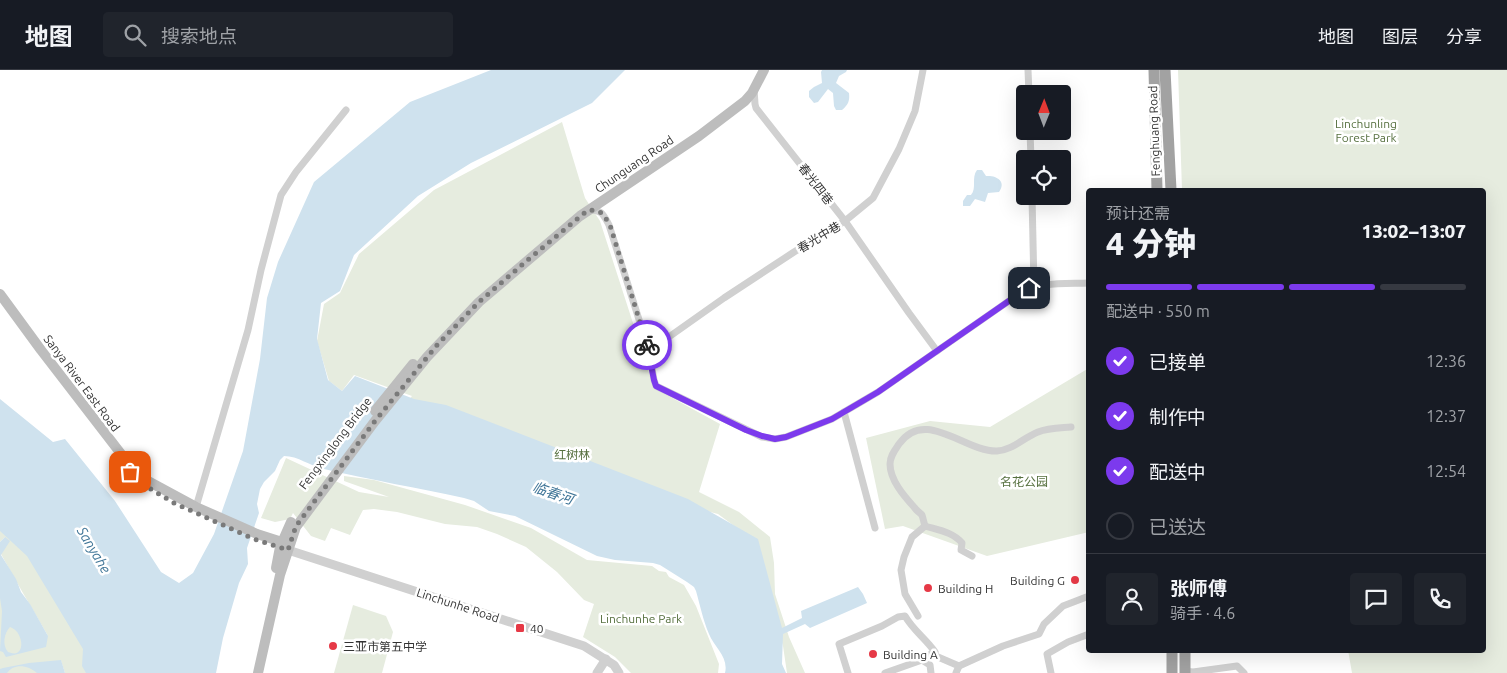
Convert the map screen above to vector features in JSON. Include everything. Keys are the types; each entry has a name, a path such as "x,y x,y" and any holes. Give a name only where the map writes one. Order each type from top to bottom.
{"highway":[{"name":"Fenghuang Road","path":"1154,70 1158,188"},
{"name":"Fenghuang Road","path":"1165,70 1171,188"},
{"path":"1172,653 1172,673"},
{"path":"1185,653 1185,672"}],"main road":[{"name":"Chunguang Road","path":"404,379 492,287 582,212 728,106 745,91 758,70"},
{"name":"Chunguang Road","path":"582,212 668,157 732,112 745,101 764,70"},
{"name":"Sanya River East Road","path":"0,294 126,460 146,480 200,511"},
{"name":"Sanya River East Road","path":"0,304 117,459 144,485 174,503 200,511"},
{"name":"Fengxinglong Bridge","path":"284,546 293,525 343,462 404,379"},
{"path":"200,511 255,537 284,546"},
{"path":"252,673 284,546"},
{"path":"258,673 280,574 284,546"}],"street":[{"name":"春光中巷","path":"649,351 724,298 845,221 873,198 899,149 916,111 924,70"},
{"path":"1028,70 1029,85"},
{"name":"春光四巷","path":"754,88 754,104 756,108 845,221 937,351"},
{"path":"200,511 248,330 261,270 281,195 296,172 346,110"},
{"path":"1032,205 1034,287"},
{"path":"582,212 597,210 603,214 610,225 649,351 656,386 746,430 775,439 802,432 832,419 878,392 1029,288 1049,284 1086,283"},
{"path":"844,412 875,528"},
{"path":"925,526 922,516 899,488 890,464 893,453 904,436 911,432 934,430 956,437 983,450 997,451 1010,449 1036,432 1072,427"},
{"path":"925,526 957,537 962,543 961,550 972,556"},
{"path":"918,616 905,594 901,570 912,537 925,526"},
{"name":"Linchunhe Road","path":"284,546 584,646 614,664 619,673"},
{"path":"931,654 957,670 1003,646 1039,634 1044,624 1063,606 1086,597"},
{"path":"848,673 839,644 882,626 898,617 905,616 911,626 930,644 935,652 922,660 885,673"},
{"path":"1051,673 1047,654 1068,642 1086,635"},
{"path":"597,673 606,659"},
{"path":"922,660 930,665 931,673"},
{"path":"1185,672 1237,666 1244,673"}],"green space":[{"name":"Linchunling Forest Park","path":"1178,70 1507,70 1507,673 1352,673 1349,653 1486,653 1486,188 1182,188"},
{"name":"红树林","path":"562,122 585,198 600,221 654,388 720,424 699,492 739,512 770,537 774,563 775,594 789,637 805,673 787,673 783,646 756,542 718,514 385,427 412,396 354,375 342,391 329,381 317,341 324,304 340,293 359,254 434,190"},
{"name":"名花公园","path":"1086,370 1086,533 987,556 903,526 885,529 866,438 930,421 990,427"},
{"name":"Linchunhe Park","path":"286,458 359,492 389,497 344,481 344,476 374,480 465,505 531,528 587,560 652,566 659,571 666,572 669,577 684,585 696,606 719,664 718,673 631,673 615,657 583,637 594,604 584,600 557,572 526,547 477,527 445,524 397,512 374,509 363,510 350,535 331,528 325,541 311,536 293,513 290,519 275,522 261,518"},
{"path":"0,525 36,557 89,649 92,673 65,673 61,661 44,673 0,673 0,585 48,636 1,554 5,537 0,542"},
{"path":"353,605 386,616 393,632 382,673 334,673"}],"water":[{"path":"491,70 625,70 592,103 471,163 418,196 354,255 340,291 321,303 317,339 328,380 342,391 355,376 414,399 446,405 688,499 758,539 782,628 802,618 801,611 858,587 867,603 810,628 805,624 783,634 782,664 786,673 725,673 725,662 711,639 694,587 660,565 597,556 515,516 489,511 474,501 464,498 324,469 289,456 284,456 275,471 260,489 257,504 259,513 247,548 248,564 239,583 223,638 216,673 86,673 82,666 83,649 27,556 0,531 0,399 53,442 65,439 115,501 161,572 179,583 193,573 214,534 243,451 260,359 267,298 278,262 314,182 410,102"},
{"path":"822,70 847,70 839,76 836,83 849,93 848,103 842,110 836,110 833,93 828,89 818,102 814,103 809,97 809,91 822,83"},
{"path":"977,170 982,170 986,176 997,178 1001,182 1001,188 999,192 988,193 985,202 975,199 970,206 963,206 963,201 967,195 971,195 973,192 974,176"},
{"path":"5,537 10,541 1,555 48,636 46,647 6,657 0,651 2,611 0,598 0,542","holes":["10,627 15,630 21,639 21,649 14,653 8,652 5,646 6,632"]},
{"path":"61,660 65,673 37,673 29,668 17,666 7,673 0,673 0,669 3,668 29,663"}],"way so far":[{"path":"130,472 144,485 174,503 266,544 288,550 296,526 343,462 438,344 479,302 588,210 597,210 603,214 610,225 647,345"}],"place":[{"name":"Building G","path":"1075,580"},
{"name":"Building H","path":"928,588"},
{"name":"40","path":"520,628"},
{"name":"三亚市第五中学","path":"333,646"},
{"name":"Building A","path":"873,654"}],"route":[{"path":"647,345 656,386 746,430 775,439 802,432 832,419 878,392 1029,288"}],"water label":[{"name":"临春河","path":"553,493"},
{"name":"Sanyahe","path":"94,550"}]}
